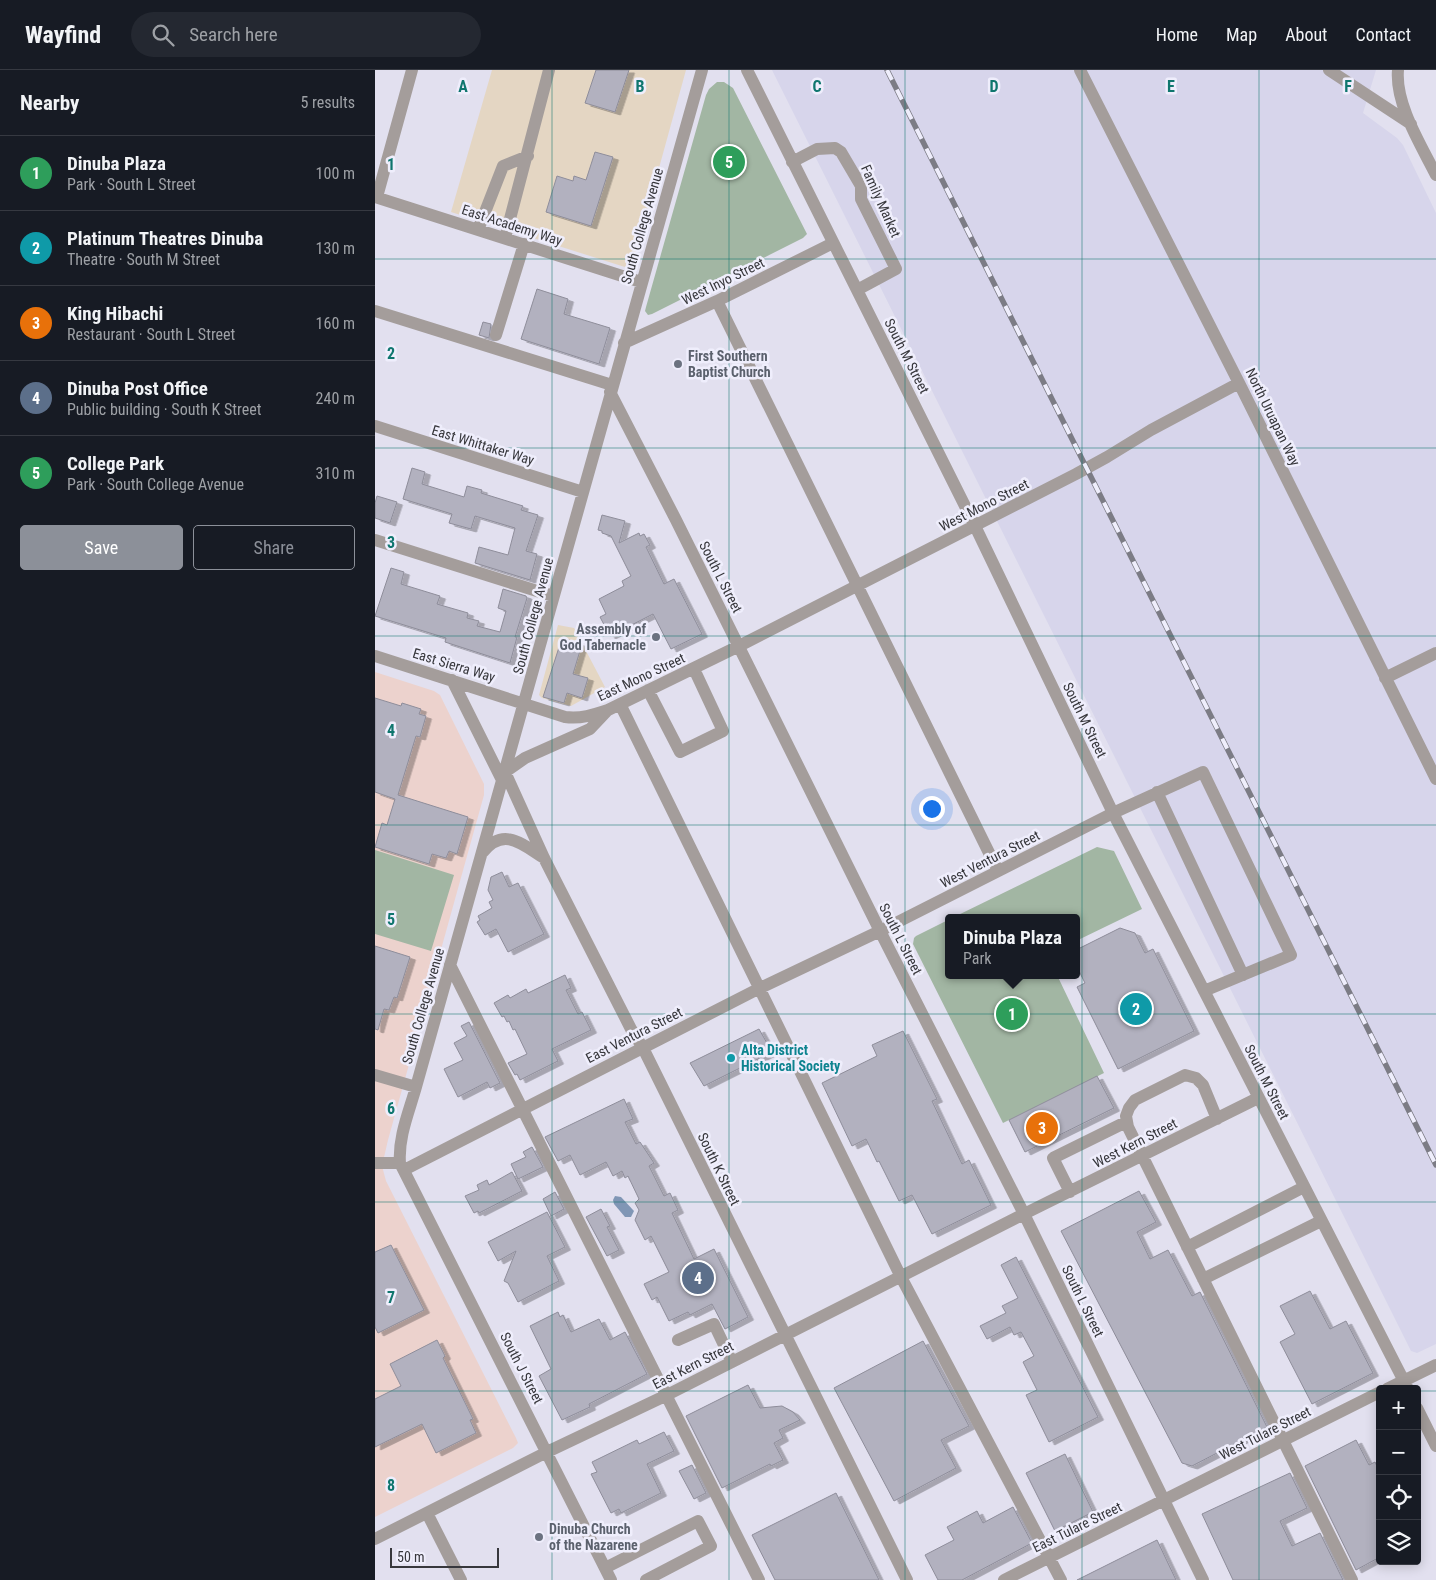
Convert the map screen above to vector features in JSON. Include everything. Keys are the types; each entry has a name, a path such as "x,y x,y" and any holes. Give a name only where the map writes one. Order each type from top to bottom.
{"street":[{"path":"376,197 412,70"},
{"path":"505,238 549,70"},
{"name":"South College Avenue","path":"402,1167 400,1145 415,1087 504,777 701,70"},
{"name":"South M Street","path":"747,70 975,526 1113,813 1406,1384"},
{"name":"North Uruapan Way","path":"1080,70 1239,383 1436,779"},
{"path":"1329,70 1411,124"},
{"path":"1398,70 1400,95 1411,124 1436,175"},
{"name":"Family Market","path":"792,162 817,149 835,148 841,152 861,186 861,199 896,270 857,290"},
{"path":"479,230 503,166 528,156"},
{"name":"East Academy Way","path":"376,197 641,282"},
{"name":"West Inyo Street","path":"624,343 717,301 833,243"},
{"path":"495,335 524,244"},
{"path":"717,301 998,872"},
{"path":"375,311 611,389"},
{"name":"West Mono Street","path":"739,646 1076,474 1151,430 1239,383"},
{"name":"South L Street","path":"611,389 880,931 1024,1214 1203,1580"},
{"name":"East Whittaker Way","path":"375,426 583,492"},
{"path":"375,540 553,596"},
{"name":"East Mono Street","path":"524,703 574,718 591,716 608,710 739,646"},
{"path":"1385,678 1436,653"},
{"name":"East Sierra Way","path":"375,656 524,703"},
{"path":"648,690 680,752 723,731 694,669"},
{"name":"South K Street","path":"452,680 504,777 631,1029 643,1048 907,1580"},
{"path":"620,704 901,1276 1061,1580"},
{"path":"504,777 525,758 590,729 608,710"},
{"name":"West Ventura Street","path":"880,931 1113,813 1203,772 1291,956 1243,975"},
{"path":"1157,792 1243,975 1204,991"},
{"path":"482,854 490,843 499,839 508,839 517,841 545,858"},
{"name":"East Ventura Street","path":"402,1167 523,1110 760,988 880,931"},
{"path":"450,965 759,1580"},
{"path":"375,1074 415,1087"},
{"path":"1217,1119 1203,1085 1196,1078 1185,1075 1135,1100 1129,1108 1126,1122 1352,1580"},
{"name":"West Kern Street","path":"1024,1214 1258,1098"},
{"path":"1070,1192 1053,1158 1126,1122"},
{"path":"375,1163 402,1167"},
{"name":"South J Street","path":"402,1167 611,1580"},
{"path":"1187,1247 1304,1187"},
{"name":"East Kern Street","path":"375,1539 547,1452 785,1336 1024,1214"},
{"path":"1203,1280 1321,1221"},
{"path":"678,1340 714,1324 731,1362"},
{"path":"1406,1384 1436,1365"},
{"name":"West Tulare Street","path":"1164,1501 1376,1394"},
{"path":"1421,1416 1436,1446"},
{"name":"East Tulare Street","path":"1004,1580 1164,1501"},
{"path":"427,1513 461,1580"},
{"path":"605,1568 698,1520 711,1546 646,1580"}],"shaded area":[{"path":"492,70 686,70 632,266 628,268 451,212"},
{"path":"772,70 1376,70 1363,113 1397,138 1403,145 1436,213 1436,1344 1417,1353 1411,1351"},
{"path":"558,625 574,628 605,687 571,706 542,698 539,695"},
{"path":"375,672 434,691 440,695 484,784 484,795 382,1166 386,1181 518,1443 513,1448 375,1517"},
{"path":"615,1196 621,1197 634,1211 631,1217 625,1217 614,1204"}],"green space":[{"path":"717,82 724,82 733,88 807,234 803,238 648,315 645,311 646,307 706,95 709,89"},
{"path":"1097,847 1114,851 1142,909 1080,939 1080,914 960,914"},
{"path":"375,850 454,875 431,951 375,934"},
{"path":"945,922 945,979 1059,979 1104,1073 1003,1123 913,944 916,936"}],"building":[{"path":"596,70 629,70 615,112 585,103"},
{"path":"595,152 613,157 591,226 546,212 557,176 573,181 574,176 586,180"},
{"path":"537,289 568,299 564,314 610,328 599,364 521,339"},
{"path":"483,322 491,324 489,338 479,335"},
{"path":"412,468 425,472 422,484 464,497 467,486 482,490 481,493 523,506 521,510 538,515 526,551 537,554 530,580 475,563 479,547 508,555 515,528 475,516 471,529 449,523 452,514 403,499"},
{"path":"377,496 397,502 390,523 375,518"},
{"path":"602,515 625,521 619,543 639,533 640,536 644,534 650,545 646,547 664,584 674,579 702,634 671,649 653,614 610,636 600,617 606,614 599,599 624,586 622,581 631,576 611,536 598,530"},
{"path":"391,568 404,572 401,584 440,596 437,604 468,613 467,618 479,621 477,626 500,632 506,611 498,608 503,589 526,596 510,663 445,642 446,638 375,616"},
{"path":"562,638 582,644 573,674 588,678 582,698 567,693 564,703 543,697"},
{"path":"375,698 401,706 402,703 421,709 419,714 426,716 420,737 416,736 398,795 468,817 457,854 449,851 446,858 432,854 429,864 375,847 382,823 387,825 395,799 375,792"},
{"path":"502,872 509,887 518,883 544,934 508,952 496,929 485,935 477,922 480,920 478,916 492,908 489,902 493,900 488,890 491,877"},
{"path":"1120,928 1135,933 1145,953 1153,949 1194,1031 1118,1069 1077,987 1085,983 1080,973 1080,948"},
{"path":"375,946 410,957 397,998 394,997 389,1010 384,1009 378,1030 375,1029"},
{"path":"565,975 571,988 566,990 578,1014 582,1012 591,1030 552,1049 558,1061 520,1080 508,1063 527,1054 515,1029 513,1030 509,1021 507,1022 504,1016 502,1017 494,1003 508,995 510,998 526,989 528,993"},
{"path":"469,1022 500,1083 490,1088 487,1082 458,1097 444,1069 463,1060 454,1043 467,1036 461,1026"},
{"name":"Alta District Historical Society","path":"759,1029 772,1052 704,1086 690,1063"},
{"path":"903,1031 937,1099 932,1101 962,1164 969,1160 991,1205 932,1234 912,1195 899,1201 866,1139 852,1146 822,1083 877,1056 872,1045"},
{"path":"1097,1076 1114,1108 1025,1152 1009,1120"},
{"path":"624,1099 633,1119 625,1122 636,1144 640,1142 654,1163 649,1166 664,1196 670,1193 678,1210 672,1213 694,1259 714,1249 748,1317 725,1329 712,1304 690,1315 688,1312 669,1321 657,1297 652,1300 644,1284 669,1272 651,1236 645,1240 635,1220 639,1210 635,1203 639,1199 628,1176 625,1178 622,1171 613,1176 606,1162 580,1175 570,1155 558,1161 545,1137"},
{"path":"532,1147 543,1167 518,1179 511,1164 526,1157 523,1152"},
{"path":"512,1172 522,1191 479,1213 478,1211 474,1213 465,1196 479,1190 477,1185 487,1180 489,1185"},
{"path":"1139,1191 1156,1222 1137,1232 1150,1259 1168,1250 1192,1296 1200,1292 1267,1427 1192,1466 1182,1463 1061,1231"},
{"path":"555,1192 564,1209 551,1216 543,1199"},
{"path":"601,1209 610,1226 607,1227 619,1250 607,1256 586,1217"},
{"path":"547,1212 565,1247 547,1256 559,1281 518,1302 508,1283 504,1281 516,1251 498,1261 488,1242"},
{"path":"391,1245 424,1310 378,1333 375,1327 375,1252"},
{"path":"1016,1257 1098,1417 1049,1442 1026,1395 1037,1390 1023,1362 1034,1356 1021,1332 1014,1335 1010,1327 987,1339 980,1326 1006,1313 1002,1306 1018,1298 1001,1265"},
{"path":"1310,1291 1330,1329 1346,1321 1373,1373 1312,1404 1280,1342 1295,1334 1280,1306"},
{"path":"558,1312 560,1317 563,1315 571,1332 599,1319 610,1340 625,1332 647,1374 589,1404 590,1407 562,1420 539,1376 551,1369 530,1326"},
{"path":"437,1340 445,1356 443,1358 473,1419 470,1420 476,1433 436,1453 422,1424 375,1447 375,1399 401,1386 390,1364"},
{"path":"923,1341 969,1426 941,1440 956,1468 894,1501 834,1388"},
{"path":"748,1385 760,1408 782,1406 793,1412 800,1420 779,1430 783,1438 774,1443 783,1460 771,1466 770,1464 722,1488 686,1416"},
{"path":"664,1432 674,1451 647,1464 661,1493 621,1513 619,1509 611,1513 591,1474 597,1472 592,1462 637,1440 639,1444"},
{"path":"1356,1440 1369,1465 1375,1462 1376,1559 1356,1570 1305,1466"},
{"path":"1065,1454 1093,1512 1055,1531 1026,1473"},
{"path":"692,1465 706,1493 694,1499 679,1471"},
{"path":"1290,1473 1307,1508 1280,1521 1292,1546 1320,1533 1343,1580 1233,1580 1202,1514"},
{"path":"836,1493 879,1580 775,1580 752,1535"},
{"path":"1013,1507 1032,1543 962,1580 938,1580 925,1555 954,1540 947,1527 977,1511 983,1523"},
{"path":"1157,1540 1176,1580 1077,1580"}],"railway":[{"path":"887,70 1436,1165"}],"place":[{"name":"College Park","path":"729,162"},
{"name":"First Southern Baptist Church","path":"678,364"},
{"name":"Assembly of God Tabernacle","path":"656,637"},
{"name":"Platinum Theatres Dinuba","path":"1136,1009"},
{"name":"Dinuba Plaza","path":"1012,1014"},
{"name":"Alta District Historical Society","path":"731,1058"},
{"name":"King Hibachi","path":"1042,1128"},
{"name":"Dinuba Post Office","path":"698,1278"},
{"name":"Dinuba Church of the Nazarene","path":"539,1537"}]}
